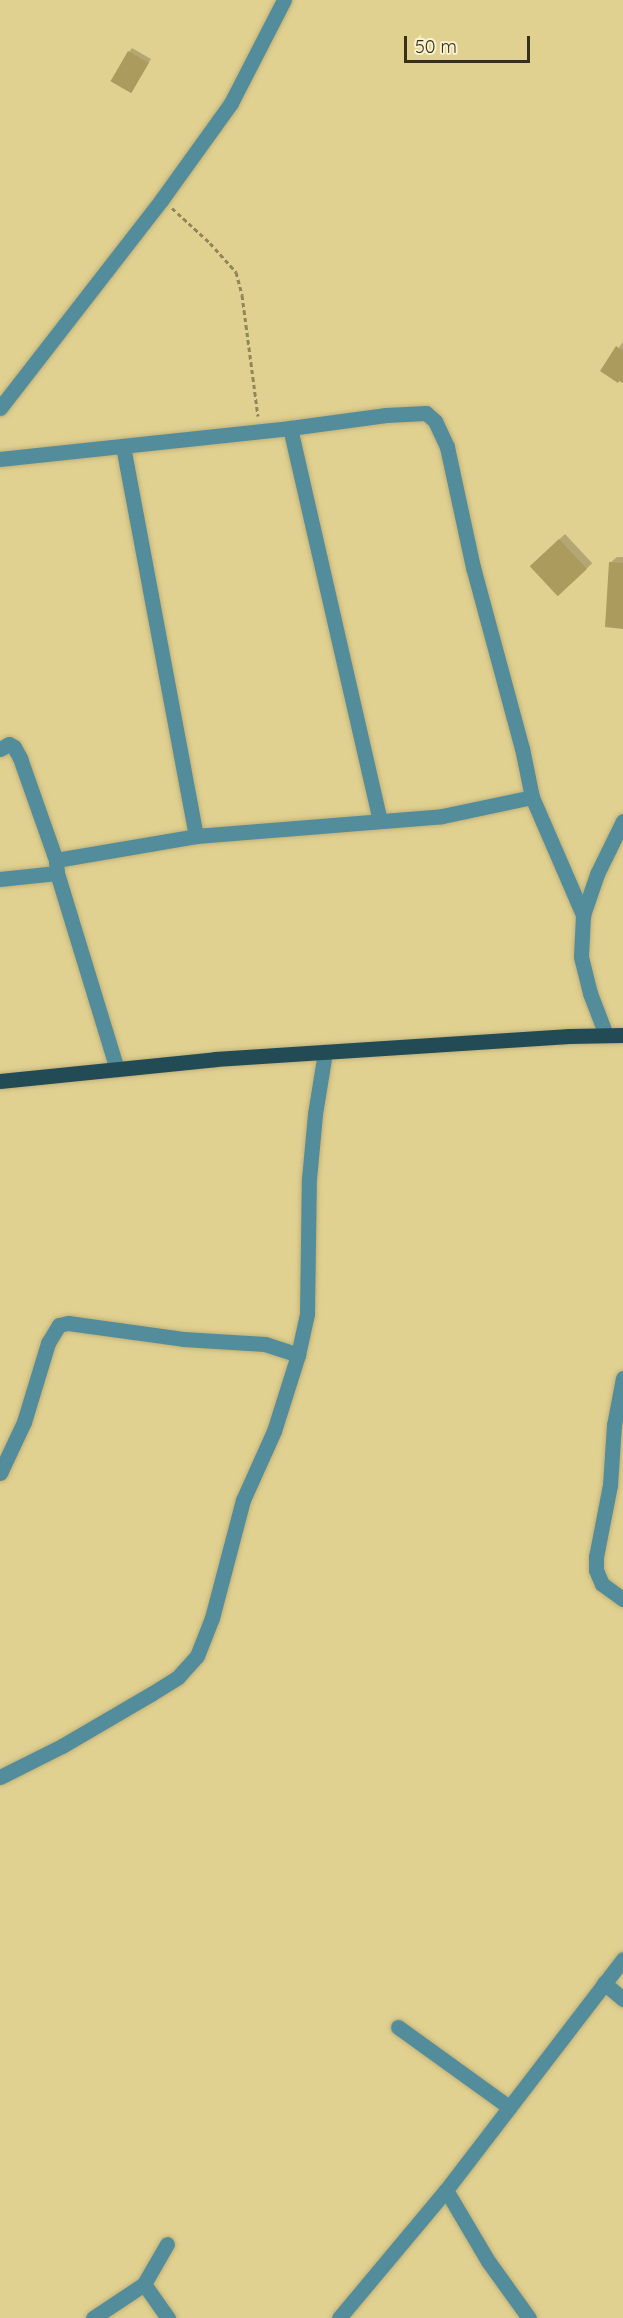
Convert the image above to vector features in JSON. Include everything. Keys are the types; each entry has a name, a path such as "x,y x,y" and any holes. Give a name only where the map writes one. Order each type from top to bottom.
{"main road":[{"path":"0,1082 117,1069 325,1052 623,1035"}],"street":[{"path":"0,408 162,199 231,102 284,0"},
{"path":"0,459 426,413 435,421 447,447 473,567 522,748 532,797 583,915"},
{"path":"290,428 380,821"},
{"path":"123,446 196,836"},
{"path":"0,749 9,744 14,747 20,758 56,867 117,1069"},
{"path":"0,879 196,836 442,816 532,797"},
{"path":"606,1035 590,993 581,956 583,915 597,874 623,821"},
{"path":"0,1776 62,1746 151,1694 178,1677 196,1656 212,1618 243,1500 274,1431 298,1354 307,1314 309,1179 315,1113 325,1052"},
{"path":"0,1473 24,1422 48,1343 59,1325 68,1323 183,1339 265,1344 298,1354"},
{"path":"623,1378 615,1425 610,1485 596,1557 596,1570 602,1584 623,1599"},
{"path":"339,2318 446,2190 623,1959"},
{"path":"604,1983 623,1999"},
{"path":"398,2027 509,2107"},
{"path":"446,2190 488,2261 529,2318"},
{"path":"93,2318 144,2284 167,2244"},
{"path":"144,2284 168,2318"}],"path":[{"path":"162,199 210,243 236,272 242,295 260,431"}],"building":[{"path":"128,51 149,63 131,93 111,81"},
{"path":"616,346 623,351 623,383 619,381 618,383 600,371"},
{"path":"559,539 587,569 558,596 530,566"},
{"path":"609,562 623,563 623,629 605,627"}]}
